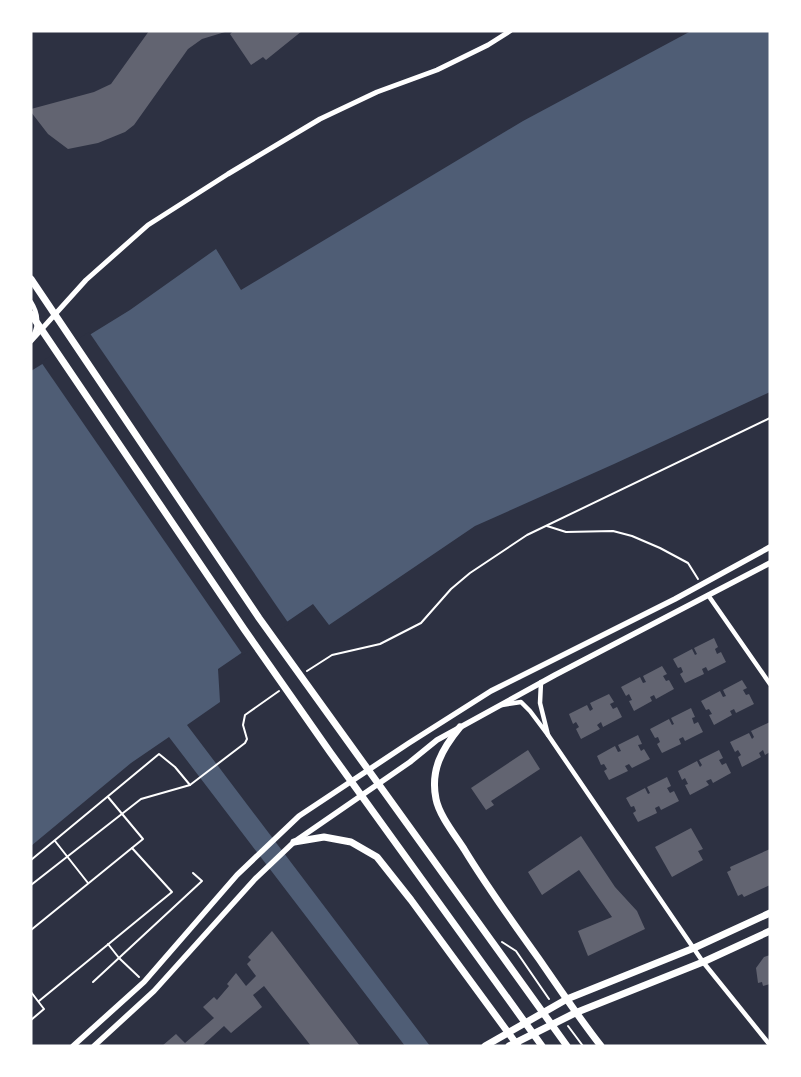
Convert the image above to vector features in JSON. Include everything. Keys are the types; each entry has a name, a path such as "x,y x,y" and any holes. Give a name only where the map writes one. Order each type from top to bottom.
{"main road":[{"path":"31,279 265,625 567,1046"},
{"path":"31,314 244,629 330,752 542,1046"},
{"path":"73,1046 113,1012 144,982 237,875 299,816 491,691 675,599 770,547"},
{"path":"94,1046 154,991 263,871 294,842 410,762 438,740 460,727 541,682 770,563"},
{"path":"460,727 446,744 438,762 434,776 436,801 483,880 567,999 574,1013 601,1046"},
{"path":"294,842 324,837 351,842 377,857 508,1032 514,1045 574,1013 703,962 770,931"},
{"path":"485,1046 567,999 694,948 770,913"}],"street":[{"path":"31,341 86,280 148,225 320,119 377,92 437,70 510,31"},
{"path":"31,302 37,316 36,330 31,341"},
{"path":"708,595 770,684"},
{"path":"541,682 540,703 548,735"},
{"path":"499,705 521,702 530,711 703,962 770,1044"}],"path":[{"path":"305,672 332,655 380,644 420,622 470,572 527,535 770,418"},
{"path":"547,526 566,532 613,531 632,536 688,563 701,584"},
{"path":"31,885 140,799 190,785 194,780 245,743 247,739 243,725 245,715 282,688"},
{"path":"31,860 159,754 175,767 190,785"},
{"path":"32,928 143,839 108,797"},
{"path":"54,841 88,883"},
{"path":"39,1001 172,892 132,848"},
{"path":"93,982 202,881 193,873"},
{"path":"502,942 516,951 549,999"},
{"path":"108,944 119,958 144,982"},
{"path":"31,992 44,1008 31,1020"},
{"path":"566,1023 583,1046"}],"water":[{"path":"691,31 770,31 770,392 475,526 329,625 313,604 218,669 220,702 187,725 430,1046 405,1046 169,737 131,763 31,846 31,371 130,310 216,249 241,290 523,121"}],"pier":[{"path":"89,332 289,624 243,655 41,362"}],"building":[{"path":"149,31 225,32 202,39 188,49 134,125 125,132 98,143 68,149 48,134 31,112 31,109 94,92 111,84"},
{"path":"233,31 302,31 266,60 263,57 251,65 230,34"},
{"path":"714,638 718,647 715,649 717,654 721,652 726,662 708,671 706,667 702,669 704,674 685,683 680,674 683,672 681,667 678,668 673,659 692,649 695,655 697,654 694,648"},
{"path":"662,666 667,674 663,676 666,681 669,680 674,689 656,699 654,695 650,697 652,701 634,711 629,701 632,700 629,694 626,696 621,687 640,677 643,683 646,682 643,676"},
{"path":"742,680 747,688 743,690 746,695 749,694 754,704 736,713 734,709 730,711 732,715 714,725 709,715 712,714 709,709 706,710 701,701 720,691 723,697 726,696 723,690"},
{"path":"609,694 614,702 610,704 613,709 617,707 622,717 603,727 601,722 597,725 600,729 581,739 576,729 579,727 576,722 573,724 569,714 587,705 590,711 593,709 590,703"},
{"path":"691,708 695,717 692,718 694,724 698,722 703,732 685,741 683,737 679,739 681,744 662,753 657,744 660,742 658,737 655,738 650,729 669,719 672,725 674,724 671,718"},
{"path":"770,722 770,752 765,755 763,750 759,753 761,757 742,767 738,757 741,755 738,750 735,752 730,742 749,733 752,739 754,737 751,731"},
{"path":"638,735 642,744 638,745 641,751 644,749 650,759 632,768 629,764 625,766 628,771 609,780 604,771 607,769 604,764 601,765 597,756 615,746 618,752 621,751 618,745"},
{"path":"528,750 540,769 491,801 494,805 486,810 471,788"},
{"path":"719,750 723,758 719,760 722,765 726,763 731,773 713,783 711,779 706,781 709,785 690,795 685,785 688,784 685,778 682,780 678,771 697,761 700,767 702,765 699,760"},
{"path":"667,777 671,786 667,788 670,793 674,791 679,801 661,810 659,806 655,808 657,813 638,822 633,813 636,811 634,806 631,807 626,798 645,788 648,794 650,793 647,787"},
{"path":"691,828 703,849 698,851 703,860 672,877 655,847"},
{"path":"581,836 615,887 637,911 645,929 588,956 578,931 612,917 579,870 542,895 528,872"},
{"path":"770,849 770,885 744,897 742,894 738,896 727,872 731,870 730,867"},
{"path":"272,931 360,1046 311,1046 264,986 253,995 262,1007 231,1033 224,1026 202,1046 162,1046 176,1034 185,1043 214,1018 203,1007 214,997 217,1000 229,986 227,984 236,973 246,986 256,976 247,964 251,960 248,957"},
{"path":"770,955 770,984 763,986 762,982 758,983 756,968 764,957"}]}
